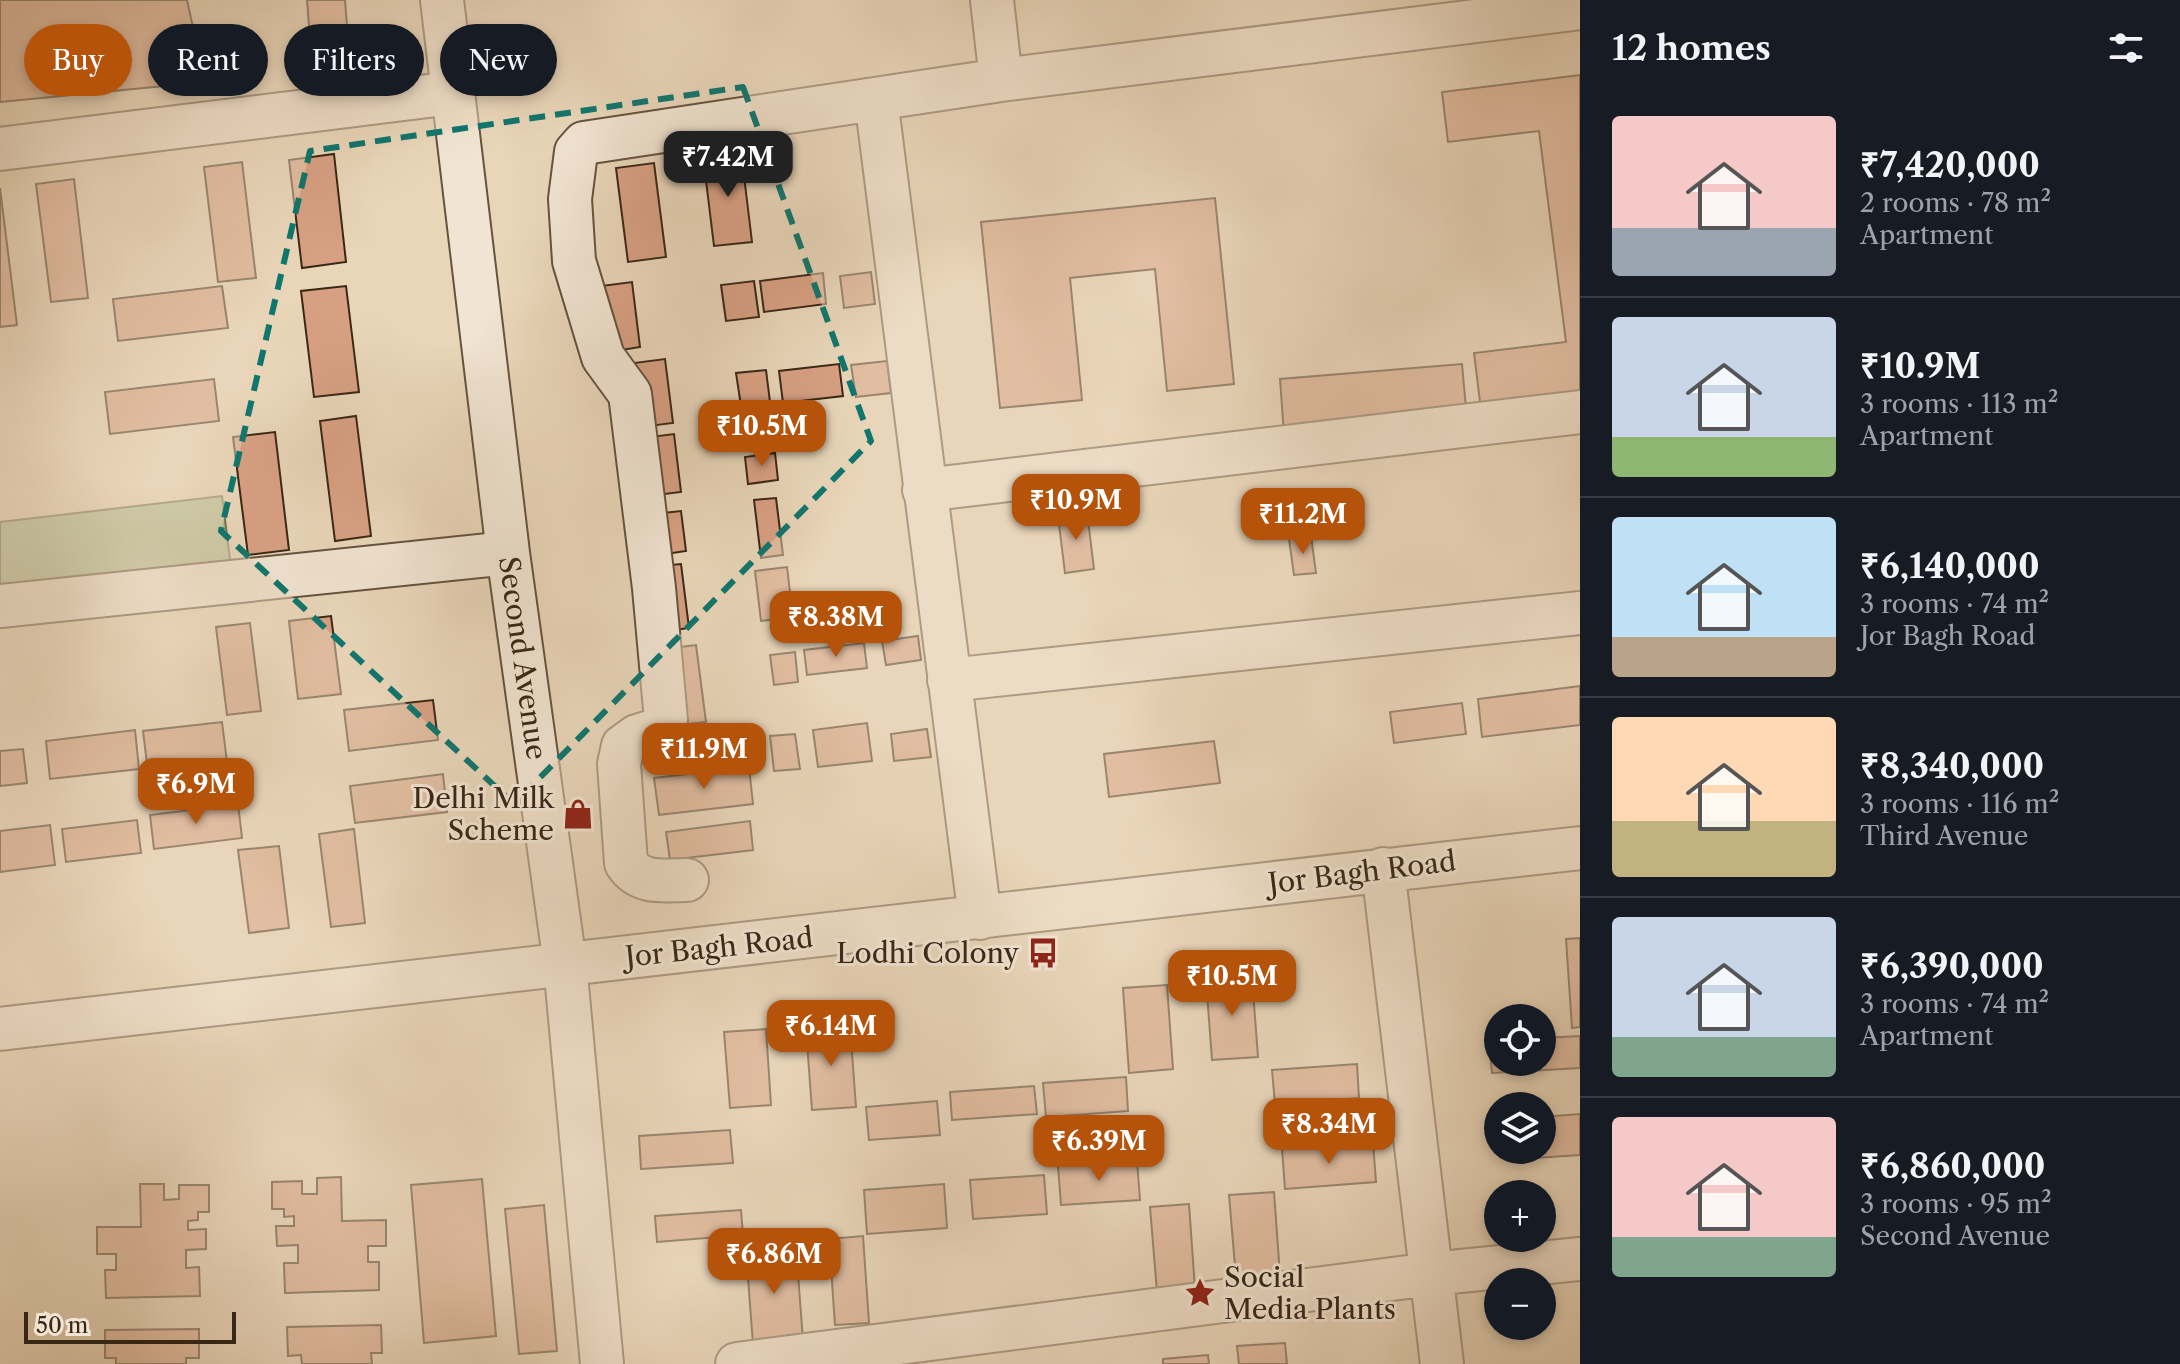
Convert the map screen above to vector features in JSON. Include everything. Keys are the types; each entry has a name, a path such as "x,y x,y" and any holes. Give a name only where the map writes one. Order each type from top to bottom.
{"street":[{"name":"Second Avenue","path":"442,0 445,24"},
{"path":"992,0 1001,80"},
{"path":"687,880 651,880 633,874 626,863 619,764 623,746 637,736 663,728 666,720 654,588 630,394 603,357 574,261 570,199 576,152 584,143 1001,80 1580,8"},
{"path":"0,149 440,94"},
{"name":"Second Avenue","path":"452,96 508,553 565,964 602,1364"},
{"path":"876,99 980,918"},
{"path":"924,490 1580,412"},
{"path":"0,606 508,553"},
{"path":"949,680 1580,613"},
{"name":"Jor Bagh Road","path":"0,1029 1580,848"},
{"path":"1383,869 1442,1364"},
{"path":"737,1364 1431,1274 1580,1259"}],"highlighted area":[{"path":"743,87 871,441 514,804 221,531 310,151"}],"green space":[{"path":"222,496 231,567 0,595 0,522"}],"building":[{"path":"0,0 187,0 192,24 148,24 148,88 132,89 132,24 24,24 24,96 62,96 0,102"},
{"path":"307,0 345,0 347,24 309,24"},
{"path":"1580,75 1580,406 1482,418 1474,353 1566,342 1539,131 1448,142 1442,92"},
{"path":"741,151 752,242 714,246 703,156"},
{"path":"334,154 346,262 302,268 289,160"},
{"path":"242,162 256,278 218,282 204,167"},
{"path":"654,163 666,257 628,262 616,168"},
{"path":"74,179 88,298 51,302 36,184"},
{"path":"0,188 17,325 0,327"},
{"path":"1215,198 1234,384 1167,391 1155,269 1070,278 1082,400 1000,408 981,222"},
{"path":"871,272 875,304 844,308 840,276"},
{"path":"823,273 826,304 764,312 760,281"},
{"path":"754,281 759,317 726,321 721,285"},
{"path":"632,282 640,347 609,352 601,286"},
{"path":"222,286 228,328 118,341 113,299"},
{"path":"346,286 359,392 314,397 301,291"},
{"path":"665,359 673,423 641,427 634,363"},
{"path":"887,361 891,393 856,397 851,365"},
{"path":"839,364 843,396 783,403 779,371"},
{"path":"1462,364 1467,420 1284,434 1280,379"},
{"path":"766,370 770,402 741,406 736,373"},
{"path":"214,379 219,421 110,434 105,392"},
{"path":"356,416 371,536 335,541 320,421"},
{"path":"275,432 289,550 248,555 233,437"},
{"path":"674,434 681,492 649,496 642,438"},
{"path":"775,453 778,480 748,484 745,457"},
{"path":"776,498 783,555 761,558 754,500"},
{"path":"681,511 686,551 659,555 654,514"},
{"path":"1087,512 1094,569 1065,573 1058,516"},
{"path":"1311,536 1316,573 1294,575 1289,539"},
{"path":"681,564 689,628 668,631 660,566"},
{"path":"787,567 793,617 761,621 755,571"},
{"path":"331,616 341,694 298,699 289,621"},
{"path":"250,623 261,711 227,715 216,627"},
{"path":"918,636 921,660 886,665 882,641"},
{"path":"864,643 867,668 807,675 804,650"},
{"path":"696,645 706,722 672,726 663,649"},
{"path":"795,652 798,682 774,685 770,655"},
{"path":"1580,686 1580,725 1482,737 1478,699"},
{"path":"433,700 438,740 349,751 344,710"},
{"path":"1462,703 1466,734 1394,743 1390,712"},
{"path":"222,722 227,762 148,772 143,731"},
{"path":"867,723 872,761 818,767 813,730"},
{"path":"927,729 931,757 894,761 891,734"},
{"path":"135,730 139,769 50,779 46,741"},
{"path":"795,734 800,769 774,771 770,736"},
{"path":"1214,741 1220,783 1109,797 1104,754"},
{"path":"23,749 27,783 0,786 0,751"},
{"path":"749,767 753,804 659,815 654,778"},
{"path":"443,774 447,812 355,823 350,786"},
{"path":"238,804 242,838 154,849 150,815"},
{"path":"137,820 141,853 66,862 62,829"},
{"path":"750,821 753,850 670,860 666,832"},
{"path":"50,825 55,865 0,872 0,831"},
{"path":"354,829 365,923 331,927 319,834"},
{"path":"279,846 289,928 249,933 238,850"},
{"path":"1580,938 1580,1027 1572,1028 1566,939"},
{"path":"1252,977 1258,1057 1212,1060 1206,980"},
{"path":"1167,985 1173,1069 1129,1073 1123,988"},
{"path":"850,1026 856,1107 812,1110 806,1029"},
{"path":"766,1029 771,1105 730,1108 724,1032"},
{"path":"1580,1036 1580,1068 1556,1069 1556,1037"},
{"path":"1357,1064 1359,1098 1275,1104 1272,1070"},
{"path":"1126,1077 1128,1111 1046,1117 1043,1083"},
{"path":"1034,1086 1037,1114 952,1120 950,1092"},
{"path":"937,1101 940,1135 869,1140 866,1107"},
{"path":"1580,1114 1580,1155 1556,1157 1556,1116"},
{"path":"730,1130 733,1163 641,1169 639,1136"},
{"path":"1373,1142 1376,1182 1285,1189 1282,1149"},
{"path":"1137,1160 1140,1200 1061,1205 1058,1166"},
{"path":"1044,1175 1047,1214 973,1219 970,1180"},
{"path":"341,1177 342,1221 386,1220 386,1246 368,1246 368,1262 379,1262 379,1290 285,1293 284,1263 298,1263 298,1245 277,1246 276,1226 294,1226 294,1216 284,1217 284,1209 272,1209 272,1182 302,1181 302,1194 317,1194 317,1178"},
{"path":"482,1179 496,1336 424,1343 411,1185"},
{"path":"140,1184 164,1184 164,1200 179,1199 179,1185 209,1185 209,1212 198,1212 198,1220 188,1221 188,1230 206,1229 206,1249 186,1250 186,1268 199,1267 200,1296 106,1298 105,1270 116,1270 116,1254 97,1254 97,1227 141,1227"},
{"path":"944,1184 947,1228 867,1234 864,1190"},
{"path":"1274,1192 1280,1275 1236,1278 1229,1195"},
{"path":"1189,1204 1195,1289 1157,1292 1150,1207"},
{"path":"544,1205 557,1351 519,1354 505,1209"},
{"path":"741,1210 743,1235 657,1242 655,1216"},
{"path":"863,1236 869,1323 835,1325 829,1239"},
{"path":"796,1248 803,1340 753,1344 746,1252"},
{"path":"381,1325 382,1353 371,1353 372,1364 302,1364 301,1355 288,1356 287,1327"},
{"path":"199,1329 199,1358 186,1358 186,1364 116,1364 116,1358 105,1358 105,1330"},
{"path":"1285,1343 1287,1364 1239,1364 1237,1346"},
{"path":"1208,1355 1209,1364 1163,1364 1163,1359"}],"place":[{"name":"Delhi Milk Scheme","path":"578,814"},
{"name":"Lodhi Colony","path":"1043,953"},
{"name":"Social Media Plants","path":"1200,1293"}]}
